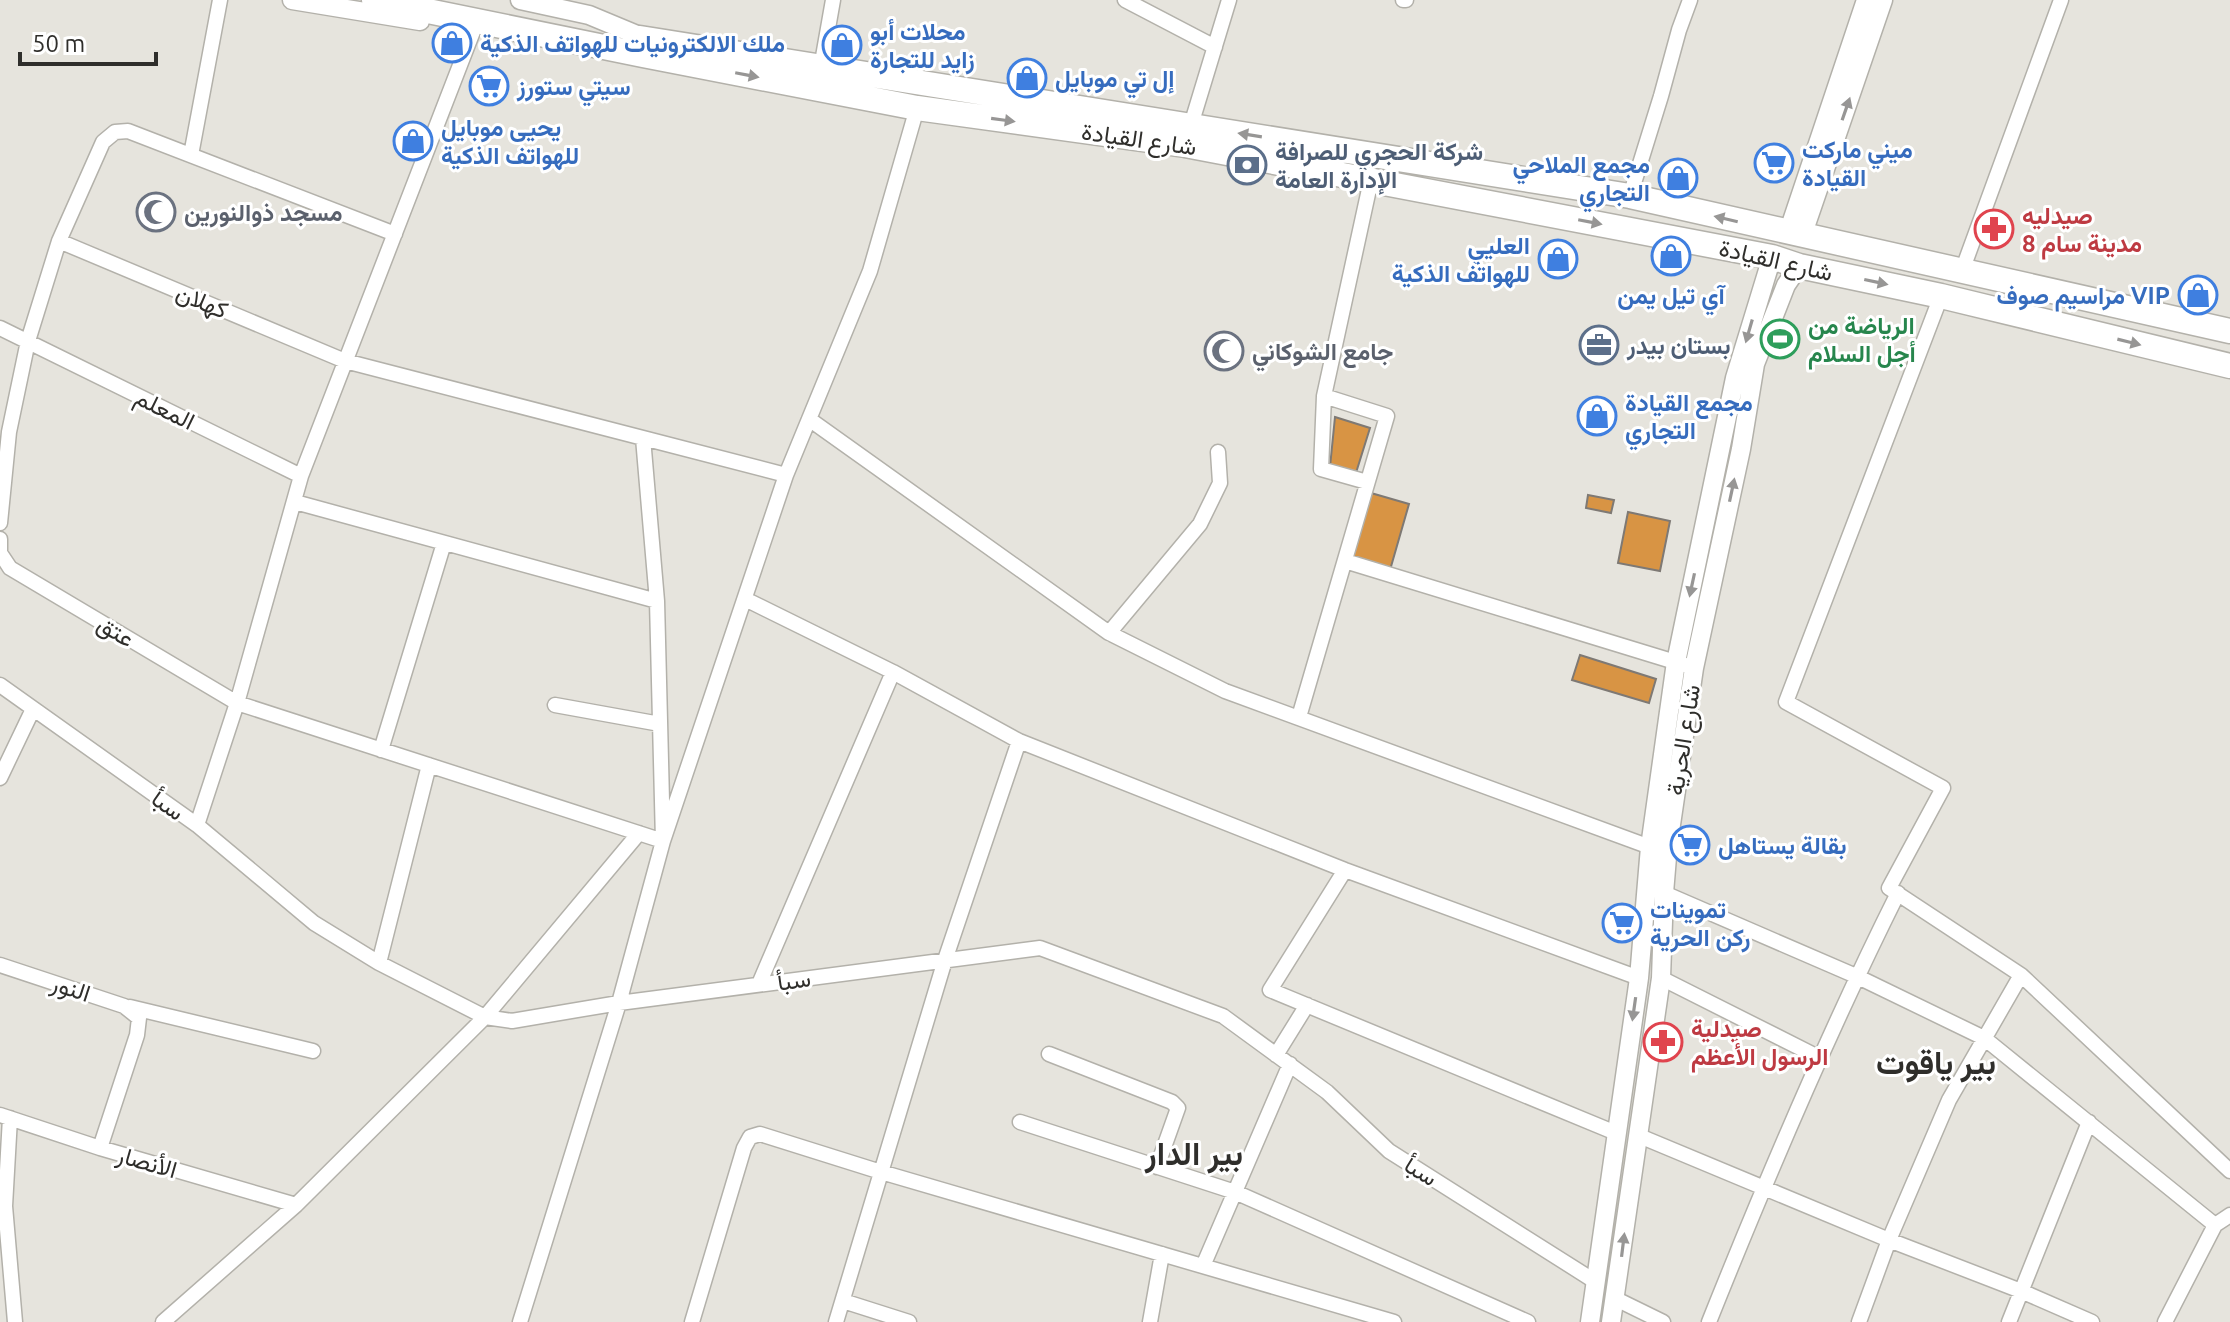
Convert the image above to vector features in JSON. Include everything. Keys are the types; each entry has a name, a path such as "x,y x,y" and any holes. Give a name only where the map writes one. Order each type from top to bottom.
{"main road":[{"name":"شارع القيادة","path":"374,0 646,48 821,68 1630,196 2230,331"},
{"name":"شارع القيادة","path":"443,0 917,108 1185,145 1772,257 1799,266 1941,296 2230,366"}],"street":[{"path":"191,155 220,0"},
{"path":"292,0 474,29 583,54 646,48"},
{"path":"520,0 569,5 646,48"},
{"path":"821,68 833,0"},
{"path":"1125,0 1215,47"},
{"path":"1191,125 1229,0"},
{"path":"1630,196 1690,0"},
{"path":"1795,235 1866,0"},
{"path":"1795,235 1883,0"},
{"path":"1962,271 2061,0"},
{"path":"197,825 237,703 301,476 474,29"},
{"path":"520,1322 619,1003 663,841 786,475 870,271 917,108"},
{"path":"0,523 9,432 28,341 59,241 103,142 115,132 128,131 395,234"},
{"path":"1367,482 1321,469 1324,396 1371,180"},
{"name":"كهلان","path":"59,241 345,361 786,475"},
{"path":"1590,1322 1639,978 1650,847 1676,662 1735,378 1772,257"},
{"name":"شارع الحرية","path":"1611,1322 1661,978 1668,845 1694,668 1741,449 1755,364 1786,285 1799,266"},
{"path":"1941,296 1786,702 1943,788 1889,888 2021,975 2230,1171"},
{"name":"المعلم","path":"0,328 301,476"},
{"path":"1299,717 1387,416 1324,396"},
{"path":"809,419 1109,633 1225,691 1650,847"},
{"path":"643,438 657,601 663,841"},
{"path":"1109,633 1200,524 1220,483 1218,452"},
{"path":"295,502 657,601"},
{"path":"0,539 0,553"},
{"path":"381,750 444,543"},
{"name":"عتق","path":"0,553 10,568 237,703 663,841"},
{"path":"1345,561 1694,668"},
{"path":"745,599 893,672 1019,741 1345,870 1639,978"},
{"path":"759,984 893,672"},
{"name":"سبأ","path":"0,685 197,825 314,923 379,963 485,1017 512,1021 619,1003 1040,948 1223,1016 1327,1092 1389,1151 1596,1282"},
{"path":"555,705 660,724"},
{"path":"0,778 33,709"},
{"path":"836,1322 945,960 1019,741"},
{"path":"379,963 429,765"},
{"path":"163,1322 296,1205 485,1017 639,833"},
{"path":"1345,870 1270,990 1616,1133"},
{"path":"1664,893 1856,976 1984,1038 2215,1225"},
{"path":"1709,1322 1763,1187 1856,976 1898,893"},
{"name":"النور","path":"0,965 124,1006 139,1018 137,1035 100,1148"},
{"path":"1859,1322 1889,1240 1949,1100 2021,975"},
{"path":"1661,978 1820,1058"},
{"path":"1276,1055 1307,1005"},
{"path":"124,1006 313,1051"},
{"path":"1049,1054 1172,1102 1178,1108 1157,1167"},
{"path":"1203,1266 1290,1064"},
{"path":"5,1117 5,1206 15,1322"},
{"name":"الأنصار","path":"5,1117 296,1205"},
{"path":"1020,1122 1235,1192 1528,1322"},
{"path":"2009,1322 2089,1122"},
{"path":"692,1322 744,1148 750,1137 760,1134 1394,1322"},
{"path":"1637,1135 2092,1322"},
{"path":"2165,1322 2215,1225 2230,1215"},
{"path":"1150,1322 1162,1254"},
{"path":"1616,1299 1663,1322"},
{"path":"843,1301 909,1322"}],"building":[{"path":"1335,417 1370,428 1355,476 1330,467"},
{"path":"1371,493 1409,504 1390,570 1351,559"},
{"path":"1588,495 1614,500 1611,513 1586,508"},
{"path":"1628,512 1670,521 1660,571 1618,563"},
{"path":"1580,655 1656,679 1649,703 1572,680"}],"place":[{"name":"ملك الالكترونيات للهواتف الذكية","path":"452,43"},
{"name":"محلات أبو زايد للتجارة","path":"842,45"},
{"name":"إل تي موبايل","path":"1027,78"},
{"name":"سيتي ستورز","path":"489,86"},
{"name":"يحيى موبايل للهواتف الذكية","path":"413,141"},
{"name":"ميني ماركت القيادة","path":"1774,163"},
{"name":"شركة الحجري للصرافة الإدارة العامة","path":"1247,165"},
{"name":"مجمع الملاحي التجاري","path":"1678,178"},
{"name":"مسجد ذوالنورين","path":"156,212"},
{"name":"صيدليه مدينة سام 8","path":"1994,229"},
{"name":"آي تيل يمن","path":"1671,256"},
{"name":"العليي للهواتف الذكية","path":"1558,259"},
{"name":"مراسيم صوف VIP","path":"2198,295"},
{"name":"الرياضة من أجل السلام","path":"1780,339"},
{"name":"بستان بيدر","path":"1599,345"},
{"name":"جامع الشوكاني","path":"1224,351"},
{"name":"مجمع القيادة التجاري","path":"1597,416"},
{"name":"بقالة يستاهل","path":"1690,845"},
{"name":"تموينات ركن الحرية","path":"1622,923"},
{"name":"صيدلية الرسول الأعظم","path":"1663,1042"}],"district":[{"name":"بير ياقوت","path":"1936,1062"},
{"name":"بير الدار","path":"1194,1153"}]}
